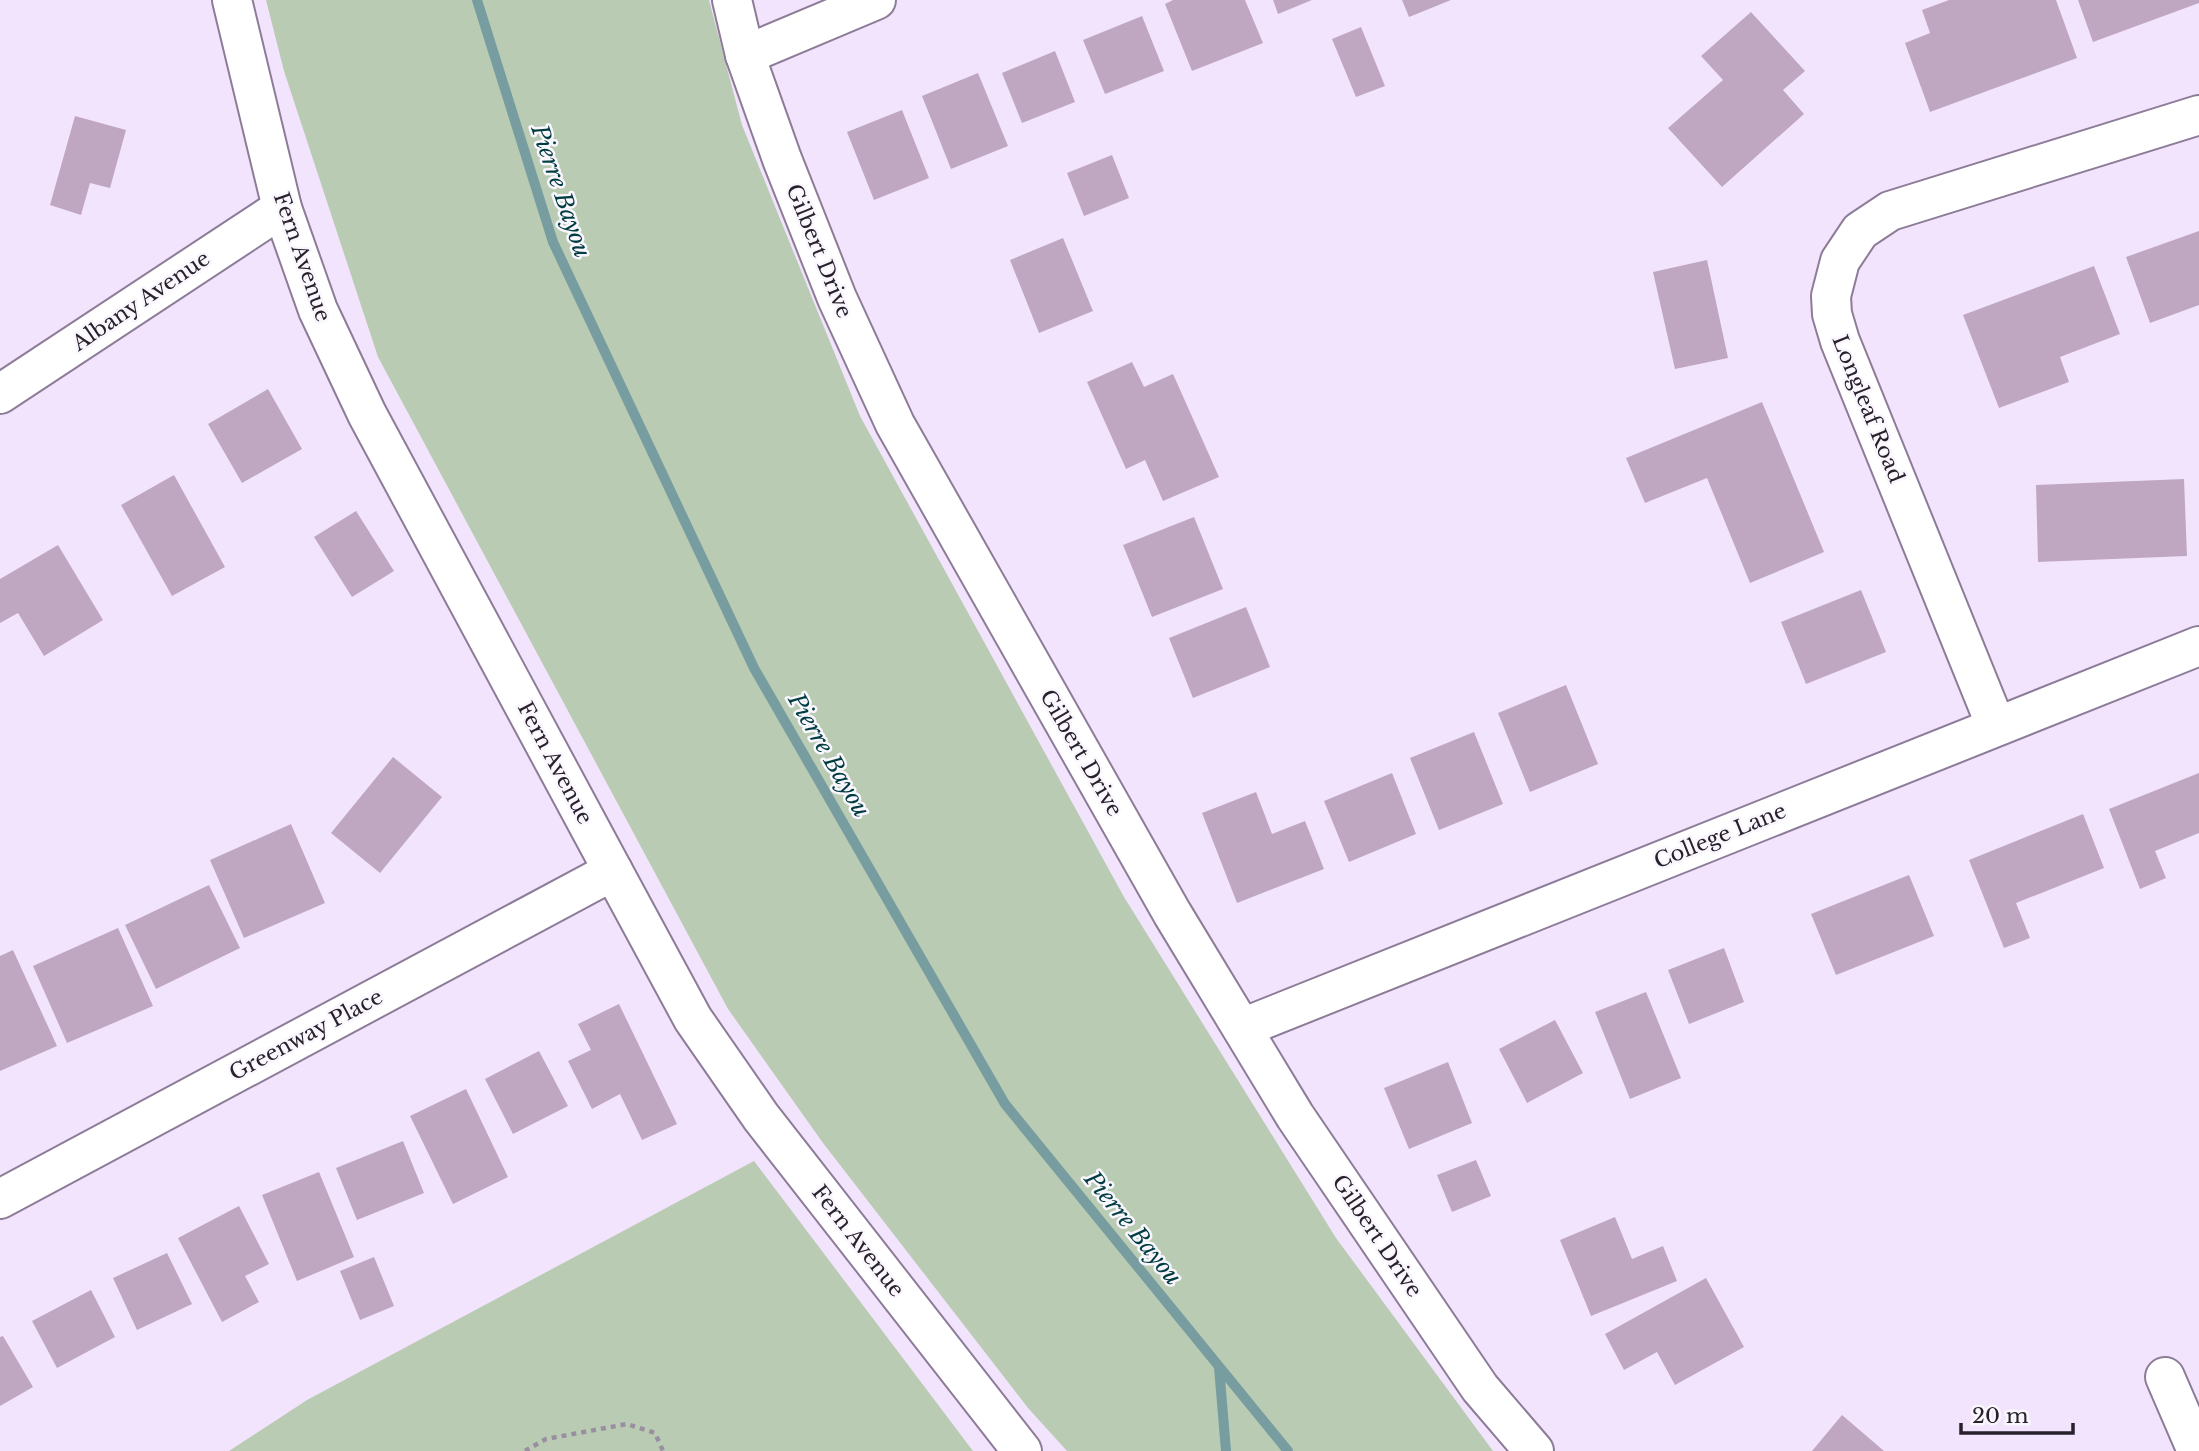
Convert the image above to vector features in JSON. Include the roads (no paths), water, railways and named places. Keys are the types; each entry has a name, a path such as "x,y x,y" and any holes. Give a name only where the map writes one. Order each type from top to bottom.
{"street":[{"name":"Fern Avenue","path":"232,0 282,208 318,310 367,414 612,871 693,1019 761,1117 1021,1451"},
{"name":"Gilbert Drive","path":"732,0 745,55 782,159 837,298 895,424 1172,914 1295,1116 1480,1388 1534,1451"},
{"path":"745,55 876,0"},
{"name":"Longleaf Road","path":"1996,726 1840,341 1832,314 1831,296 1840,261 1860,231 1890,211 2199,115"},
{"name":"Albany Avenue","path":"0,394 282,208"},
{"name":"College Lane","path":"1242,1028 2199,646"},
{"name":"Greenway Place","path":"0,1199 612,871"},
{"path":"2165,1377 2197,1451"}],"waterway":[{"name":"Pierre Bayou","path":"477,0 553,242 754,668 1005,1104 1288,1451"},
{"path":"1219,1367 1226,1451"}]}
